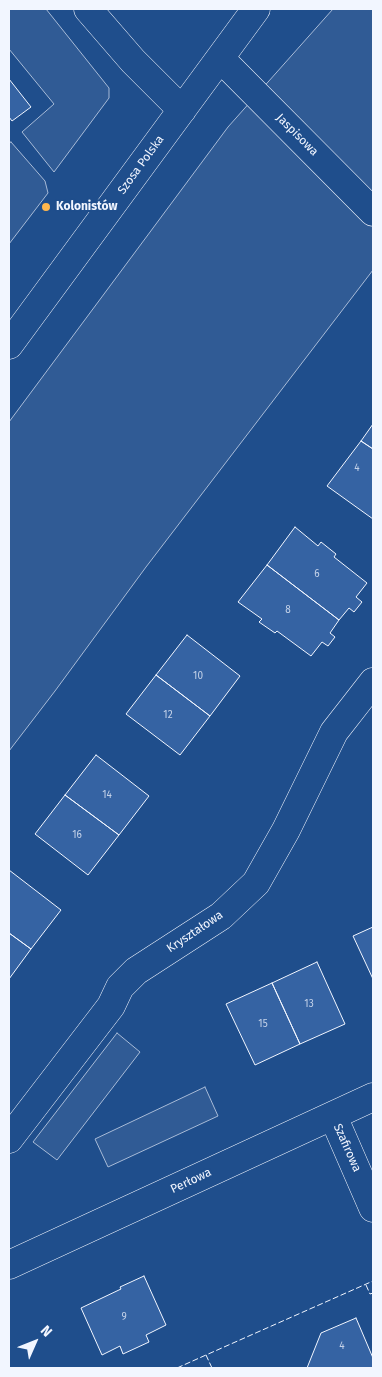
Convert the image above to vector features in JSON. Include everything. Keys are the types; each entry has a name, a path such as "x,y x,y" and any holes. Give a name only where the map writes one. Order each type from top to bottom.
{"street":[{"path":"88,9 132,61 182,110"},
{"name":"Szosa Polska","path":"9,345 256,9"},
{"name":"Jaspisowa","path":"220,58 373,212"},
{"name":"Kryształowa","path":"9,1139 111,1006 120,987 136,971 221,916 256,883 286,830 334,732 373,682"},
{"name":"Perłowa","path":"9,1265 373,1097"},
{"name":"Szafirowa","path":"333,1116 373,1208"}],"shaded area":[{"path":"9,9 46,9 109,88 109,98 54,172 22,132 54,104 9,49"},
{"path":"333,9 373,9 373,270 146,567 9,751 9,422 228,127"},
{"path":"11,142 45,181 48,193 9,244 9,143"},
{"path":"117,1033 140,1052 57,1160 33,1142"},
{"path":"205,1087 218,1116 108,1167 95,1139"}],"building":[{"path":"9,79 31,107 12,121 9,117"},
{"path":"373,424 373,449 361,441"},
{"path":"361,441 373,449 373,519 327,486"},
{"path":"295,527 318,546 321,542 336,554 334,557 367,583 356,597 362,602 354,612 349,608 339,620 267,565"},
{"path":"267,565 339,620 330,633 335,637 328,646 322,642 311,656 277,631 275,633 259,622 262,619 238,602"},
{"path":"187,635 240,676 210,716 156,675"},
{"path":"156,675 210,716 180,755 126,714"},
{"path":"96,755 149,796 119,835 65,795"},
{"path":"65,795 119,835 88,875 35,834"},
{"path":"9,870 61,910 31,949 9,933"},
{"path":"373,927 373,979 353,936"},
{"path":"9,933 31,949 9,979"},
{"path":"317,962 345,1024 300,1044 272,983"},
{"path":"272,983 300,1044 255,1065 226,1004"},
{"path":"144,1276 166,1325 146,1335 149,1342 123,1354 120,1346 102,1355 81,1308"},
{"path":"356,1318 373,1358 373,1368 307,1368 321,1333"}],"fence":[{"path":"212,1368 206,1355 373,1281"},
{"path":"366,1285 370,1294 373,1293"},
{"path":"177,1368 206,1355"}],"place":[{"name":"Kolonistów","path":"46,207"}]}
